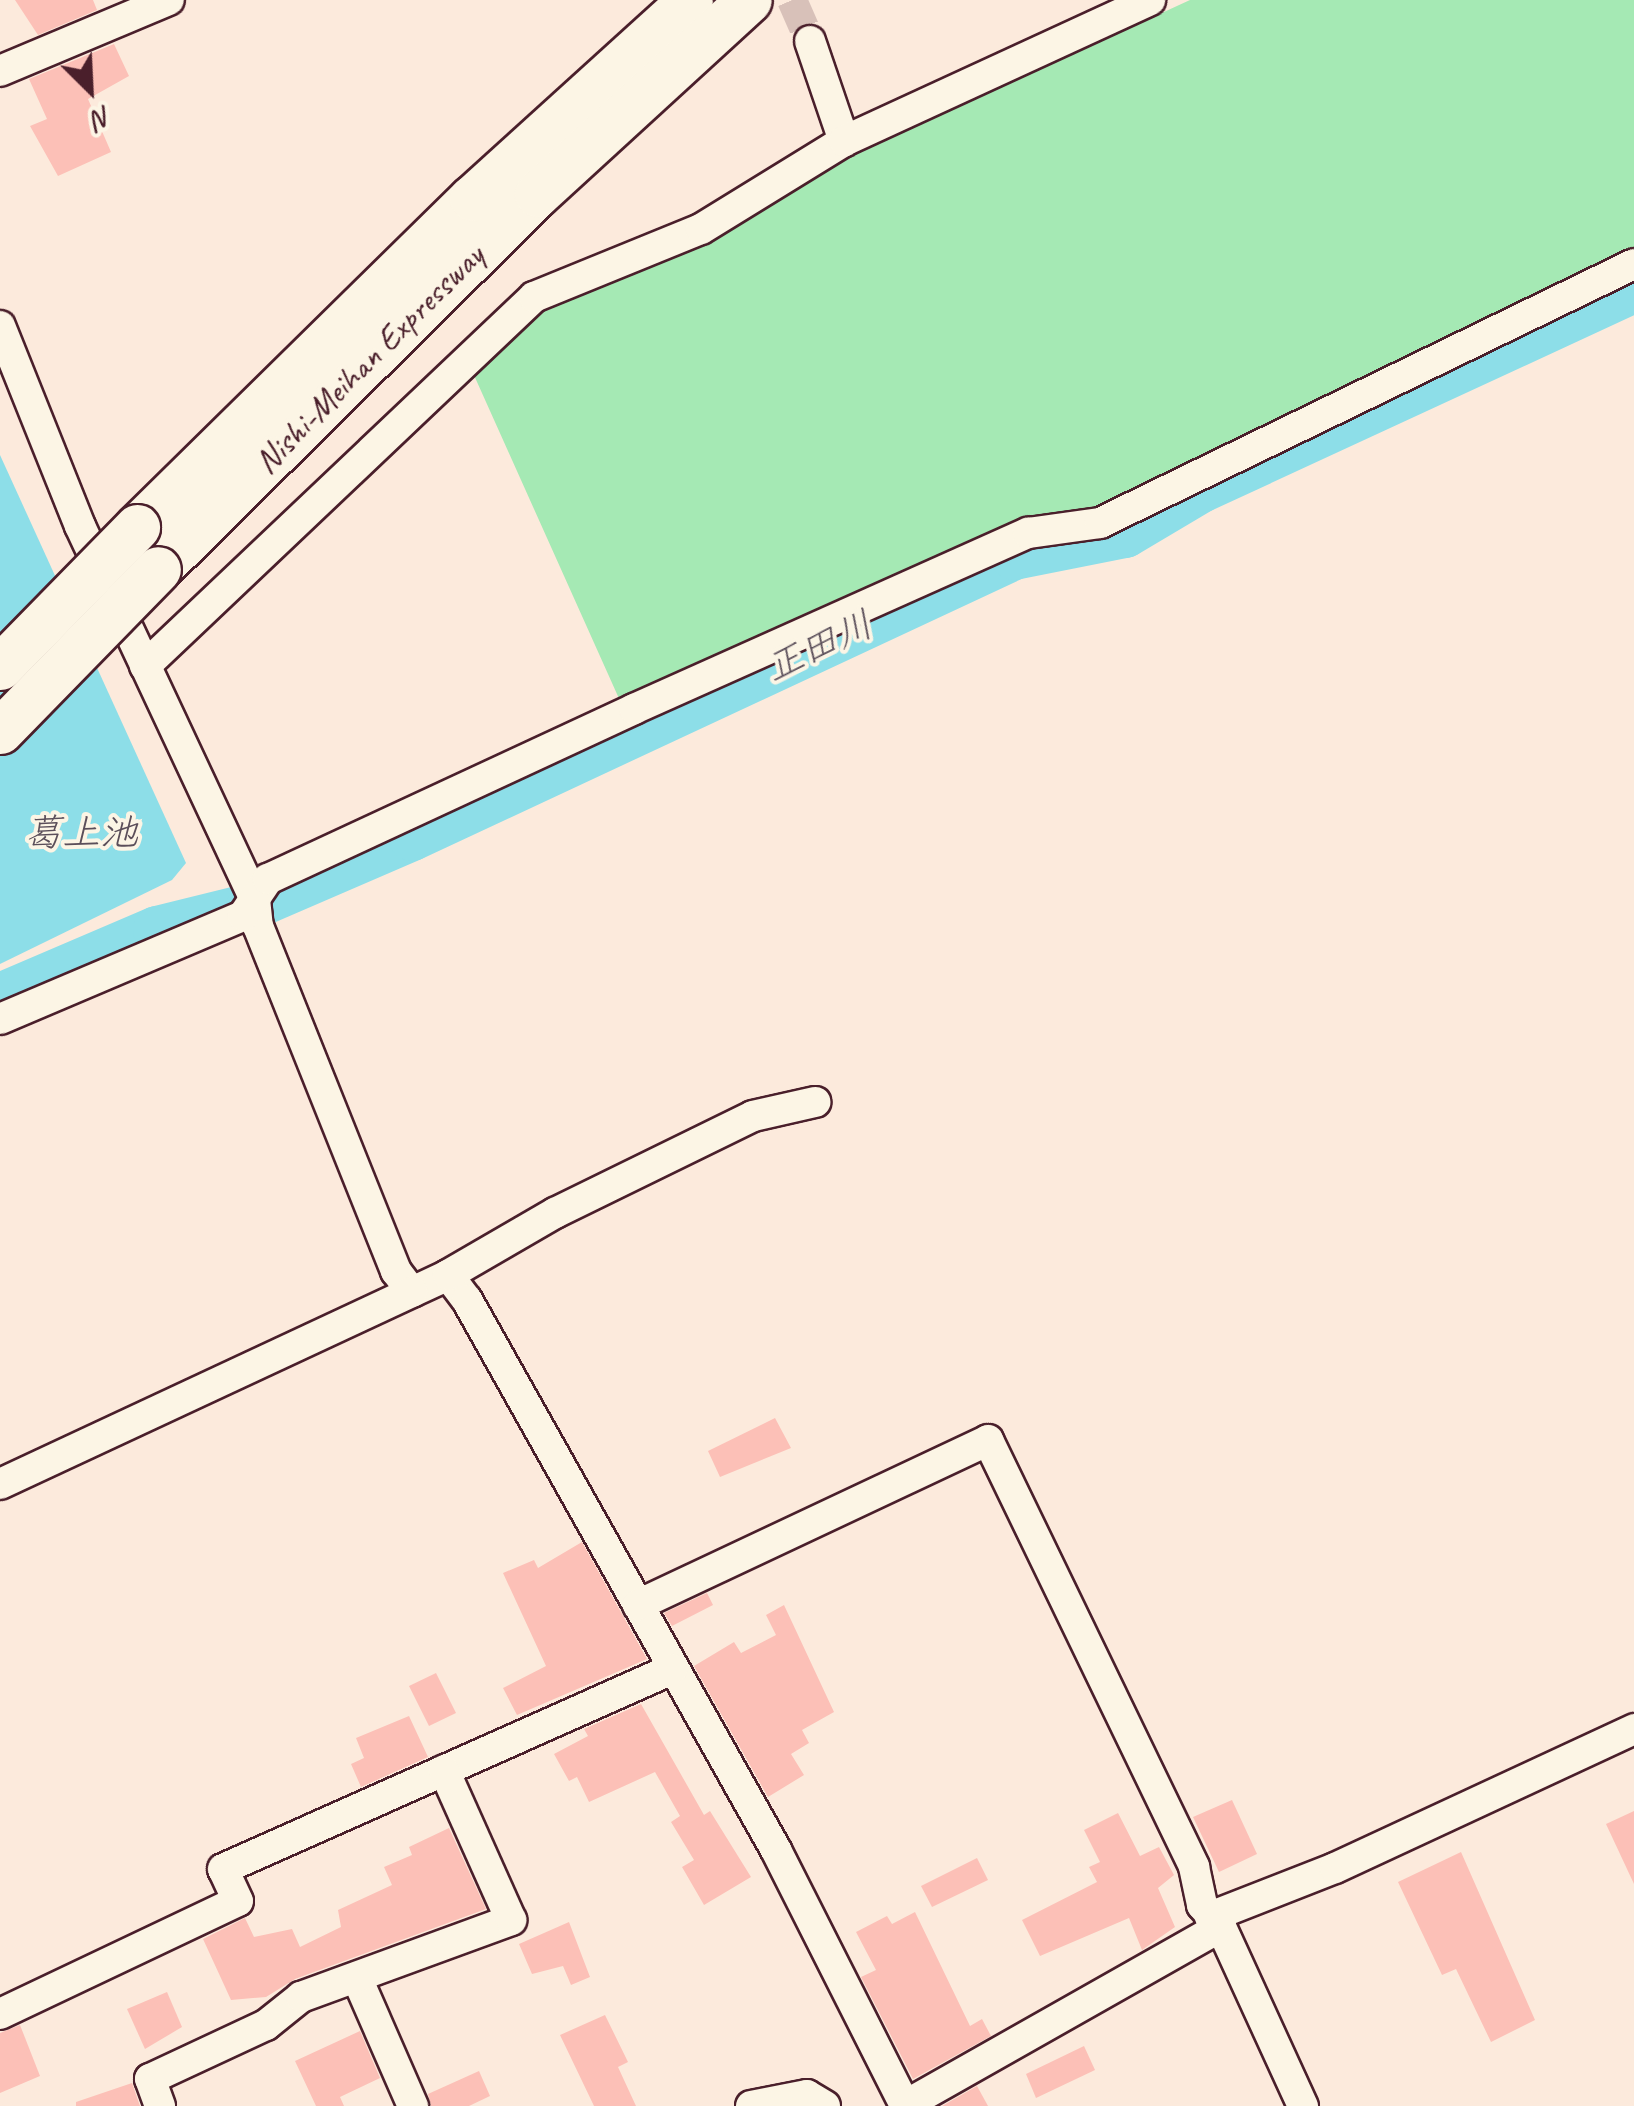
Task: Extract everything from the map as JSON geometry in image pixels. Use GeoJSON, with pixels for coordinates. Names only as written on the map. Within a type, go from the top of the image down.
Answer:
{"type":"FeatureCollection","features":[{"type":"Feature","properties":{"kind":"highway"},"geometry":{"type":"LineString","coordinates":[[472,198],[650,0]]}},
{"type":"Feature","properties":{"kind":"highway","name":"Nishi-Meihan Expressway"},"geometry":{"type":"LineString","coordinates":[[0,667],[472,198],[690,0]]}},
{"type":"Feature","properties":{"kind":"highway","name":"Nishi-Meihan Expressway"},"geometry":{"type":"LineString","coordinates":[[0,732],[158,569],[536,194],[749,0]]}},
{"type":"Feature","properties":{"kind":"highway"},"geometry":{"type":"LineString","coordinates":[[536,194],[773,0]]}},
{"type":"Feature","properties":{"kind":"street"},"geometry":{"type":"LineString","coordinates":[[0,71],[169,0]]}},
{"type":"Feature","properties":{"kind":"street"},"geometry":{"type":"LineString","coordinates":[[145,666],[534,297],[701,229],[844,140],[1150,0]]}},
{"type":"Feature","properties":{"kind":"street"},"geometry":{"type":"LineString","coordinates":[[810,41],[844,140]]}},
{"type":"Feature","properties":{"kind":"street"},"geometry":{"type":"LineString","coordinates":[[0,1019],[243,916],[268,880],[634,709],[1028,533],[1100,522],[1634,264]]}},
{"type":"Feature","properties":{"kind":"street"},"geometry":{"type":"LineString","coordinates":[[0,326],[145,666],[255,899],[258,926],[396,1271],[412,1292]]}},
{"type":"Feature","properties":{"kind":"street"},"geometry":{"type":"LineString","coordinates":[[0,1484],[448,1275],[555,1213],[752,1116],[815,1102]]}},
{"type":"Feature","properties":{"kind":"street"},"geometry":{"type":"LineString","coordinates":[[448,1275],[776,1850],[905,2106],[1216,1922],[1634,1729]]}},
{"type":"Feature","properties":{"kind":"street"},"geometry":{"type":"LineString","coordinates":[[638,1605],[988,1440],[1194,1867],[1216,1922],[1304,2106]]}},
{"type":"Feature","properties":{"kind":"street"},"geometry":{"type":"LineString","coordinates":[[0,2014],[238,1901],[223,1868],[672,1669]]}},
{"type":"Feature","properties":{"kind":"street"},"geometry":{"type":"LineString","coordinates":[[160,2106],[150,2079],[266,2024],[302,1997],[512,1920],[444,1770]]}},
{"type":"Feature","properties":{"kind":"street"},"geometry":{"type":"LineString","coordinates":[[357,1978],[413,2106]]}},
{"type":"Feature","properties":{"kind":"street"},"geometry":{"type":"LineString","coordinates":[[751,2106],[808,2095],[825,2106]]}},
{"type":"Feature","properties":{"kind":"green space"},"geometry":{"type":"Polygon","coordinates":[[[1190,0],[1634,0],[1634,262],[1141,499],[621,703],[473,373],[549,307],[681,254],[848,157],[1190,0]]]}},
{"type":"Feature","properties":{"kind":"water","name":"葛上池"},"geometry":{"type":"Polygon","coordinates":[[[0,455],[186,863],[172,880],[0,964],[0,455]]]}},
{"type":"Feature","properties":{"kind":"building"},"geometry":{"type":"Polygon","coordinates":[[[15,0],[93,0],[97,10],[38,35],[15,0]]]}},
{"type":"Feature","properties":{"kind":"building"},"geometry":{"type":"Polygon","coordinates":[[[114,44],[129,76],[88,99],[111,152],[58,176],[30,126],[47,119],[29,79],[114,44]]]}},
{"type":"Feature","properties":{"kind":"building"},"geometry":{"type":"Polygon","coordinates":[[[775,1418],[791,1448],[720,1477],[708,1451],[775,1418]]]}},
{"type":"Feature","properties":{"kind":"building"},"geometry":{"type":"Polygon","coordinates":[[[582,1542],[647,1659],[517,1715],[503,1688],[546,1666],[503,1573],[534,1560],[538,1568],[582,1542]]]}},
{"type":"Feature","properties":{"kind":"building"},"geometry":{"type":"Polygon","coordinates":[[[707,1593],[713,1605],[672,1626],[664,1613],[707,1593]]]}},
{"type":"Feature","properties":{"kind":"building"},"geometry":{"type":"Polygon","coordinates":[[[784,1605],[834,1712],[802,1730],[809,1743],[791,1754],[804,1775],[768,1797],[694,1666],[734,1642],[741,1653],[776,1635],[766,1615],[784,1605]]]}},
{"type":"Feature","properties":{"kind":"building"},"geometry":{"type":"Polygon","coordinates":[[[436,1673],[456,1713],[429,1726],[409,1686],[436,1673]]]}},
{"type":"Feature","properties":{"kind":"building"},"geometry":{"type":"Polygon","coordinates":[[[641,1704],[704,1815],[710,1811],[751,1877],[704,1905],[682,1867],[694,1860],[671,1822],[680,1816],[655,1772],[589,1802],[577,1777],[569,1781],[554,1754],[588,1736],[584,1729],[641,1704]]]}},
{"type":"Feature","properties":{"kind":"building"},"geometry":{"type":"Polygon","coordinates":[[[409,1716],[428,1757],[361,1787],[351,1764],[364,1758],[356,1738],[409,1716]]]}},
{"type":"Feature","properties":{"kind":"building"},"geometry":{"type":"Polygon","coordinates":[[[1232,1800],[1257,1854],[1219,1872],[1193,1817],[1232,1800]]]}},
{"type":"Feature","properties":{"kind":"building"},"geometry":{"type":"Polygon","coordinates":[[[1634,1811],[1634,1884],[1606,1824],[1634,1811]]]}},
{"type":"Feature","properties":{"kind":"building"},"geometry":{"type":"Polygon","coordinates":[[[1118,1813],[1140,1856],[1159,1847],[1174,1875],[1158,1888],[1175,1927],[1142,1950],[1129,1918],[1040,1956],[1022,1920],[1097,1882],[1089,1867],[1100,1862],[1084,1830],[1118,1813]]]}},
{"type":"Feature","properties":{"kind":"building"},"geometry":{"type":"Polygon","coordinates":[[[449,1828],[486,1909],[295,1979],[266,1997],[231,2000],[203,1939],[245,1918],[254,1937],[292,1929],[300,1947],[341,1927],[338,1910],[392,1885],[384,1867],[412,1855],[409,1847],[449,1828]]]}},
{"type":"Feature","properties":{"kind":"building"},"geometry":{"type":"Polygon","coordinates":[[[1461,1852],[1535,2020],[1491,2042],[1456,1969],[1442,1975],[1398,1882],[1461,1852]]]}},
{"type":"Feature","properties":{"kind":"building"},"geometry":{"type":"Polygon","coordinates":[[[977,1858],[988,1880],[932,1907],[921,1886],[977,1858]]]}},
{"type":"Feature","properties":{"kind":"building"},"geometry":{"type":"Polygon","coordinates":[[[915,1912],[970,2026],[982,2019],[991,2036],[913,2079],[861,1977],[876,1970],[856,1932],[887,1916],[892,1924],[915,1912]]]}},
{"type":"Feature","properties":{"kind":"building"},"geometry":{"type":"Polygon","coordinates":[[[569,1922],[590,1977],[571,1985],[563,1966],[532,1974],[519,1944],[569,1922]]]}},
{"type":"Feature","properties":{"kind":"building"},"geometry":{"type":"Polygon","coordinates":[[[167,1992],[182,2027],[145,2049],[127,2009],[167,1992]]]}},
{"type":"Feature","properties":{"kind":"building"},"geometry":{"type":"Polygon","coordinates":[[[605,2015],[628,2062],[618,2067],[636,2106],[594,2106],[560,2035],[605,2015]]]}},
{"type":"Feature","properties":{"kind":"building"},"geometry":{"type":"Polygon","coordinates":[[[20,2025],[40,2076],[0,2093],[0,2033],[20,2025]]]}},
{"type":"Feature","properties":{"kind":"building"},"geometry":{"type":"Polygon","coordinates":[[[360,2031],[380,2078],[340,2097],[344,2106],[316,2106],[295,2061],[360,2031]]]}},
{"type":"Feature","properties":{"kind":"building"},"geometry":{"type":"Polygon","coordinates":[[[1084,2046],[1095,2070],[1036,2098],[1026,2074],[1084,2046]]]}},
{"type":"Feature","properties":{"kind":"building"},"geometry":{"type":"Polygon","coordinates":[[[479,2071],[490,2096],[469,2106],[431,2106],[428,2094],[479,2071]]]}},
{"type":"Feature","properties":{"kind":"building"},"geometry":{"type":"Polygon","coordinates":[[[132,2083],[140,2106],[76,2106],[76,2102],[132,2083]]]}},
{"type":"Feature","properties":{"kind":"building"},"geometry":{"type":"Polygon","coordinates":[[[977,2086],[988,2106],[942,2106],[977,2086]]]}},
{"type":"Feature","properties":{"kind":"waterway","name":"正田川"},"geometry":{"type":"LineString","coordinates":[[0,997],[157,930],[250,907],[412,837],[1014,556],[1125,534],[1201,489],[1634,289]]}},
{"type":"Feature","properties":{"kind":"tunnel"},"geometry":{"type":"LineString","coordinates":[[792,0],[810,41]]}}]}
